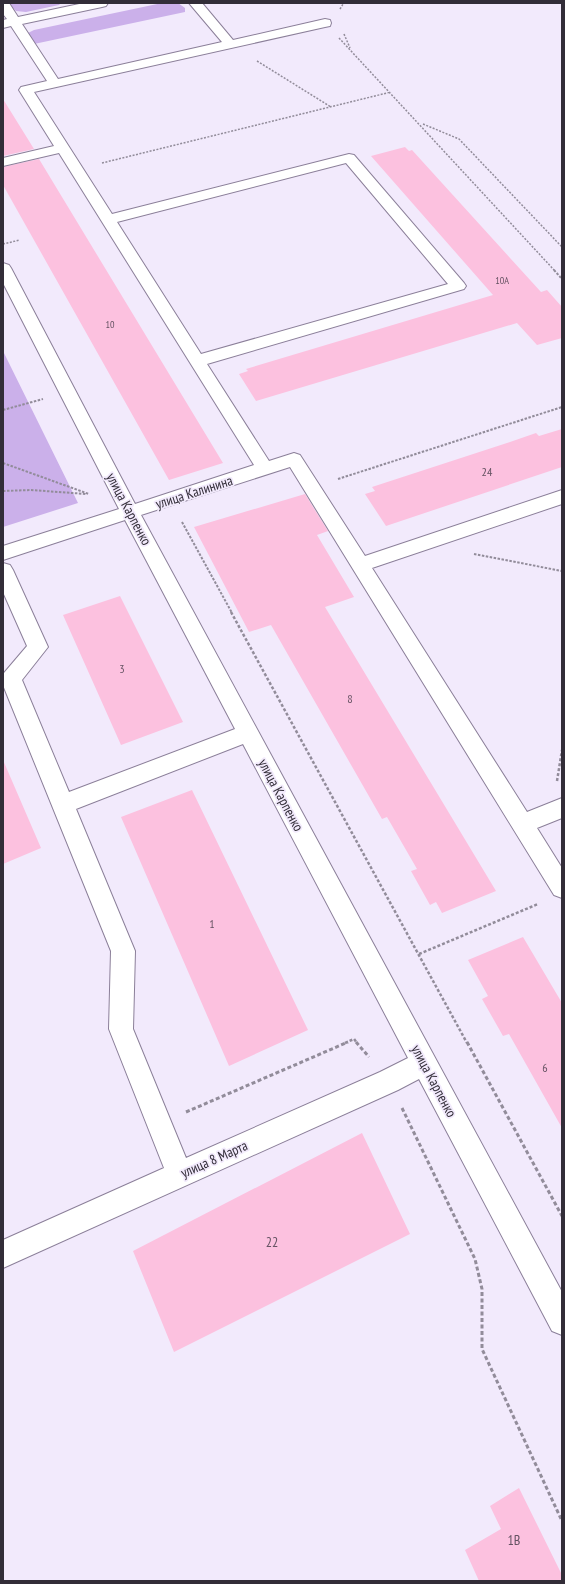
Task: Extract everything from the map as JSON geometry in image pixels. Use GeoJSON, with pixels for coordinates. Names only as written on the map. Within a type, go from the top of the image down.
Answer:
{"type":"FeatureCollection","features":[{"type":"Feature","properties":{"kind":"street"},"geometry":{"type":"LineString","coordinates":[[9,23],[102,3]]}},
{"type":"Feature","properties":{"kind":"street"},"geometry":{"type":"LineString","coordinates":[[195,3],[230,44]]}},
{"type":"Feature","properties":{"kind":"street"},"geometry":{"type":"LineString","coordinates":[[3,4],[9,23],[55,84]]}},
{"type":"Feature","properties":{"kind":"street"},"geometry":{"type":"LineString","coordinates":[[265,469],[26,90],[325,23]]}},
{"type":"Feature","properties":{"kind":"street"},"geometry":{"type":"LineString","coordinates":[[3,162],[63,148]]}},
{"type":"Feature","properties":{"kind":"street"},"geometry":{"type":"LineString","coordinates":[[108,220],[349,158],[458,286],[197,361]]}},
{"type":"Feature","properties":{"kind":"street","name":"улица Карпенко"},"geometry":{"type":"LineString","coordinates":[[3,268],[130,512],[562,1321]]}},
{"type":"Feature","properties":{"kind":"street","name":"улица Калинина"},"geometry":{"type":"LineString","coordinates":[[3,553],[294,459],[311,488]]}},
{"type":"Feature","properties":{"kind":"street"},"geometry":{"type":"LineString","coordinates":[[311,488],[562,888]]}},
{"type":"Feature","properties":{"kind":"street"},"geometry":{"type":"LineString","coordinates":[[360,565],[562,497]]}},
{"type":"Feature","properties":{"kind":"street"},"geometry":{"type":"LineString","coordinates":[[3,570],[38,647],[7,681],[62,804],[123,951],[120,1029],[179,1174]]}},
{"type":"Feature","properties":{"kind":"street"},"geometry":{"type":"LineString","coordinates":[[62,804],[249,733]]}},
{"type":"Feature","properties":{"kind":"street"},"geometry":{"type":"LineString","coordinates":[[522,824],[562,808]]}},
{"type":"Feature","properties":{"kind":"street","name":"улица 8 Марта"},"geometry":{"type":"LineString","coordinates":[[3,1254],[424,1063]]}},
{"type":"Feature","properties":{"kind":"path"},"geometry":{"type":"LineString","coordinates":[[325,23],[391,92],[562,280]]}},
{"type":"Feature","properties":{"kind":"path"},"geometry":{"type":"LineString","coordinates":[[230,44],[331,107]]}},
{"type":"Feature","properties":{"kind":"path"},"geometry":{"type":"LineString","coordinates":[[76,169],[391,92]]}},
{"type":"Feature","properties":{"kind":"path"},"geometry":{"type":"LineString","coordinates":[[420,124],[459,139],[562,247]]}},
{"type":"Feature","properties":{"kind":"path"},"geometry":{"type":"LineString","coordinates":[[3,244],[20,240]]}},
{"type":"Feature","properties":{"kind":"path"},"geometry":{"type":"LineString","coordinates":[[3,410],[43,399]]}},
{"type":"Feature","properties":{"kind":"path"},"geometry":{"type":"LineString","coordinates":[[311,488],[562,407]]}},
{"type":"Feature","properties":{"kind":"path"},"geometry":{"type":"LineString","coordinates":[[3,463],[90,494],[31,490],[3,491]]}},
{"type":"Feature","properties":{"kind":"path"},"geometry":{"type":"LineString","coordinates":[[170,499],[562,1216]]}},
{"type":"Feature","properties":{"kind":"path"},"geometry":{"type":"LineString","coordinates":[[472,554],[562,571]]}},
{"type":"Feature","properties":{"kind":"path"},"geometry":{"type":"LineString","coordinates":[[418,954],[540,903]]}},
{"type":"Feature","properties":{"kind":"path"},"geometry":{"type":"LineString","coordinates":[[178,1115],[354,1039],[388,1080],[475,1259],[482,1289],[482,1349],[562,1520]]}},
{"type":"Feature","properties":{"kind":"shaded area"},"geometry":{"type":"Polygon","coordinates":[[[8,3],[61,3],[59,5],[26,12],[16,11],[8,3]]]}},
{"type":"Feature","properties":{"kind":"shaded area"},"geometry":{"type":"Polygon","coordinates":[[[162,3],[178,3],[185,8],[185,12],[34,44],[26,34],[34,30],[162,3]]]}},
{"type":"Feature","properties":{"kind":"shaded area"},"geometry":{"type":"Polygon","coordinates":[[[3,351],[78,503],[3,527],[3,351]]]}},
{"type":"Feature","properties":{"kind":"building"},"geometry":{"type":"Polygon","coordinates":[[[3,99],[34,149],[3,156],[3,99]]]}},
{"type":"Feature","properties":{"kind":"building"},"geometry":{"type":"Polygon","coordinates":[[[405,147],[409,151],[412,150],[541,292],[547,290],[562,307],[562,338],[537,345],[517,323],[256,401],[239,374],[248,371],[246,369],[493,295],[371,156],[405,147]]]}},
{"type":"Feature","properties":{"kind":"building"},"geometry":{"type":"Polygon","coordinates":[[[39,159],[223,463],[169,480],[3,185],[3,167],[39,159]]]}},
{"type":"Feature","properties":{"kind":"building"},"geometry":{"type":"Polygon","coordinates":[[[562,429],[562,467],[386,526],[365,494],[375,491],[372,487],[536,433],[539,436],[562,429]]]}},
{"type":"Feature","properties":{"kind":"building"},"geometry":{"type":"Polygon","coordinates":[[[305,494],[328,531],[317,535],[354,597],[325,607],[496,891],[442,913],[436,902],[430,905],[411,871],[417,869],[387,817],[382,819],[271,625],[249,632],[194,527],[305,494]]]}},
{"type":"Feature","properties":{"kind":"building"},"geometry":{"type":"Polygon","coordinates":[[[120,596],[183,722],[121,745],[63,615],[120,596]]]}},
{"type":"Feature","properties":{"kind":"building"},"geometry":{"type":"Polygon","coordinates":[[[3,760],[41,848],[3,864],[3,760]]]}},
{"type":"Feature","properties":{"kind":"building"},"geometry":{"type":"Polygon","coordinates":[[[192,790],[308,1030],[229,1066],[121,817],[192,790]]]}},
{"type":"Feature","properties":{"kind":"building"},"geometry":{"type":"Polygon","coordinates":[[[523,937],[562,1003],[562,1128],[509,1034],[503,1036],[482,999],[488,996],[468,960],[523,937]]]}},
{"type":"Feature","properties":{"kind":"building"},"geometry":{"type":"Polygon","coordinates":[[[362,1133],[410,1234],[174,1352],[133,1251],[362,1133]]]}},
{"type":"Feature","properties":{"kind":"building"},"geometry":{"type":"Polygon","coordinates":[[[519,1488],[562,1575],[562,1581],[479,1581],[465,1550],[501,1529],[490,1506],[519,1488]]]}}]}
